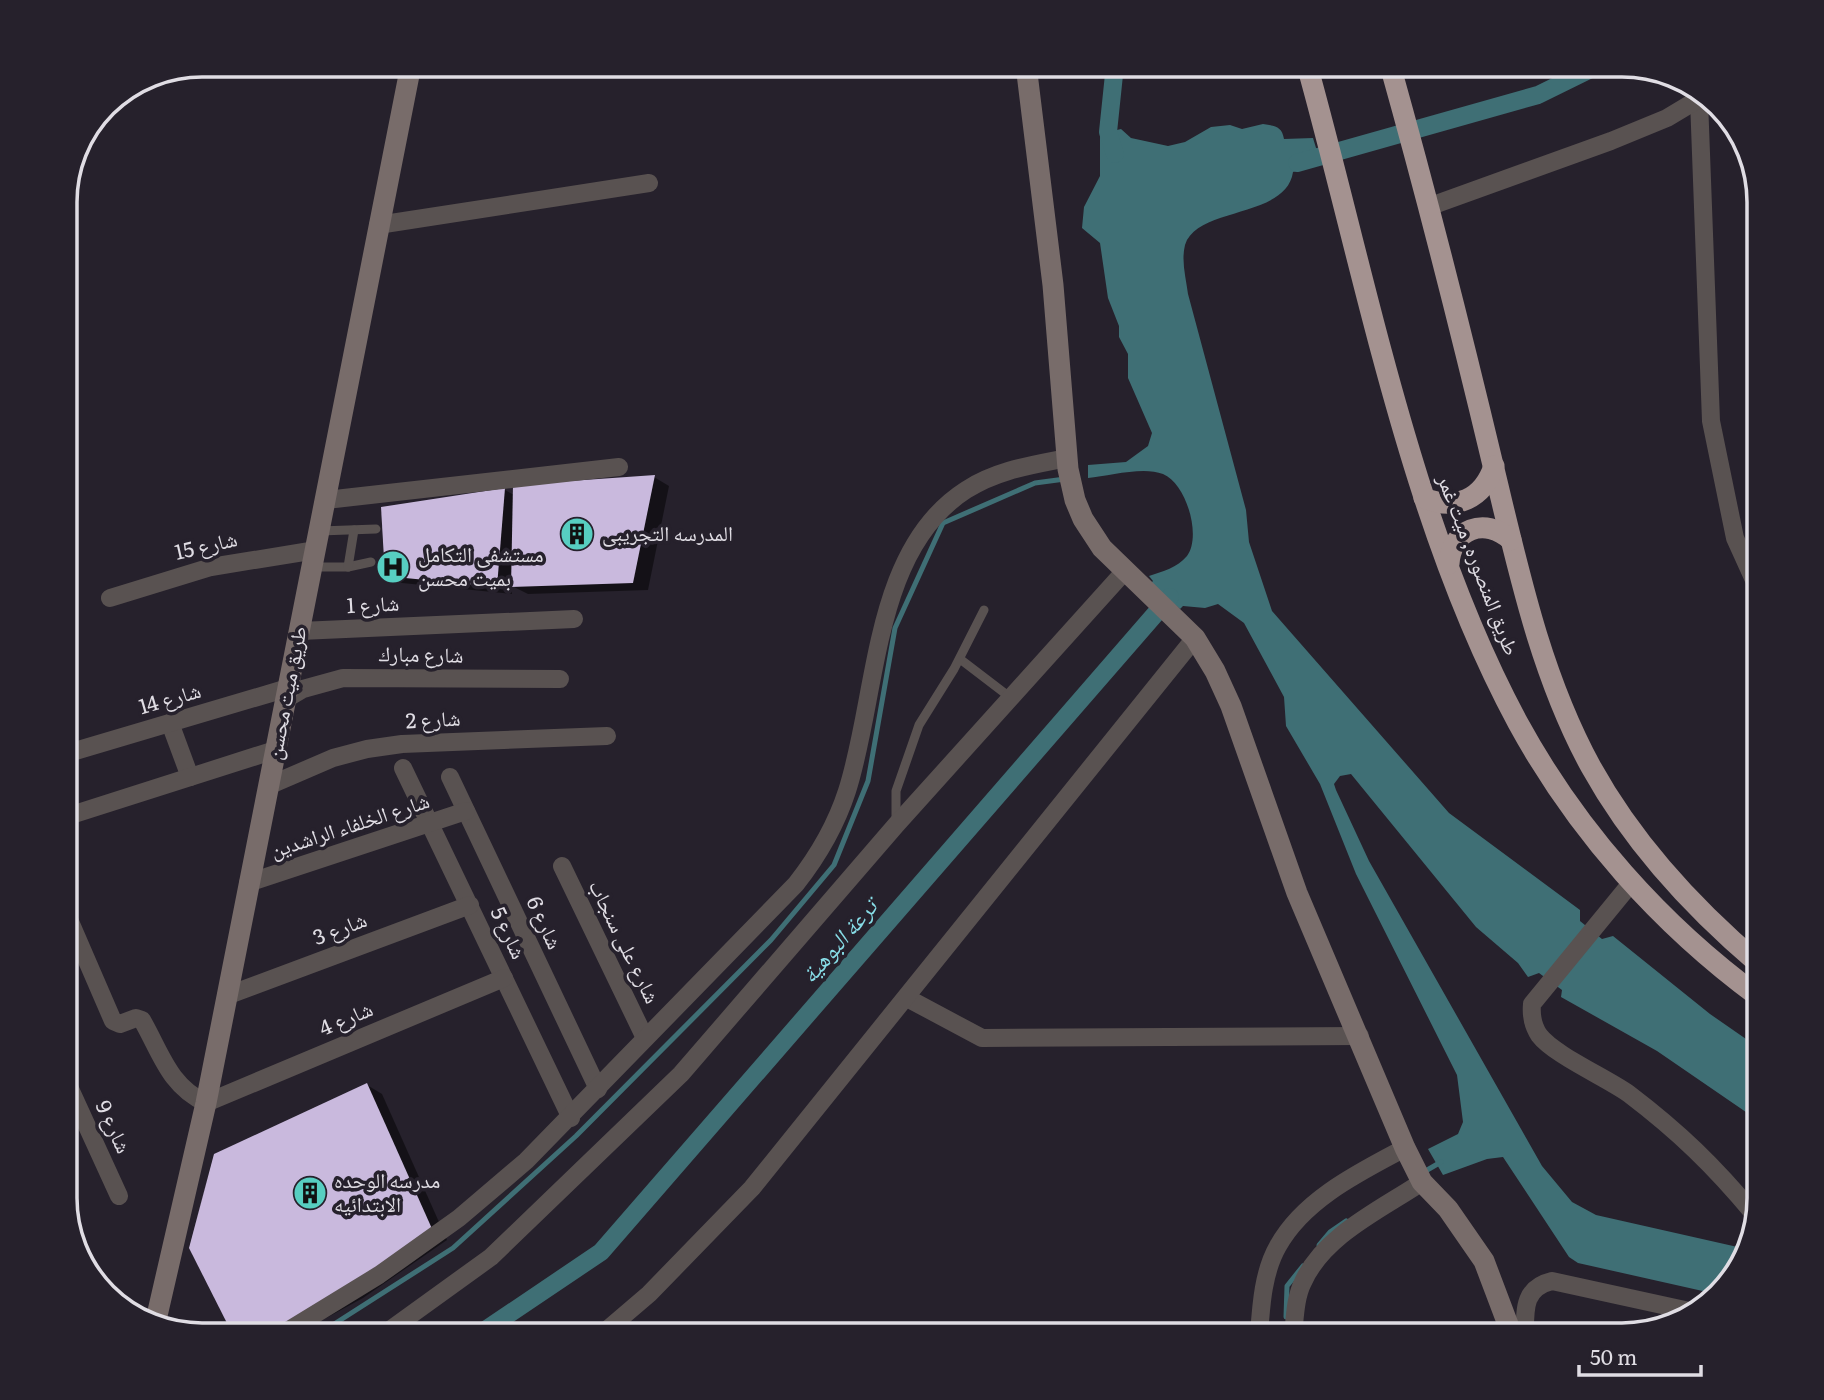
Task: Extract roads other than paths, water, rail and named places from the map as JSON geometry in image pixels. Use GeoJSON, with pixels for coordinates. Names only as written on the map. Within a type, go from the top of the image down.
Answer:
{"type":"FeatureCollection","features":[{"type":"Feature","properties":{"kind":"highway","name":"طريق المنصوره, ميت غمر"},"geometry":{"type":"LineString","coordinates":[[1310,77],[1424,498],[1497,680],[1519,724],[1571,806],[1632,882],[1682,933],[1747,987]]}},
{"type":"Feature","properties":{"kind":"highway","name":"طريق المنصوره, ميت غمر"},"geometry":{"type":"LineString","coordinates":[[1393,77],[1429,208],[1511,540],[1549,670],[1567,719],[1591,767],[1652,857],[1747,954]]}},
{"type":"Feature","properties":{"kind":"highway"},"geometry":{"type":"LineString","coordinates":[[1424,498],[1449,505],[1473,497],[1483,489],[1494,466]]}},
{"type":"Feature","properties":{"kind":"highway"},"geometry":{"type":"LineString","coordinates":[[1449,564],[1454,543],[1471,529],[1493,528],[1511,540]]}},
{"type":"Feature","properties":{"kind":"street","name":"طريق ميت محسن"},"geometry":{"type":"LineString","coordinates":[[157,1314],[206,1102],[409,77]]}},
{"type":"Feature","properties":{"kind":"street"},"geometry":{"type":"LineString","coordinates":[[1027,77],[1053,285],[1068,471],[1091,532],[1145,593],[1195,638],[1231,706],[1297,893],[1408,1152],[1421,1179],[1448,1209],[1484,1261],[1507,1323]]}},
{"type":"Feature","properties":{"kind":"street"},"geometry":{"type":"LineString","coordinates":[[1429,208],[1611,141],[1667,118],[1696,101]]}},
{"type":"Feature","properties":{"kind":"street"},"geometry":{"type":"LineString","coordinates":[[1703,107],[1711,421],[1735,538],[1747,564]]}},
{"type":"Feature","properties":{"kind":"street"},"geometry":{"type":"LineString","coordinates":[[378,225],[649,183]]}},
{"type":"Feature","properties":{"kind":"street"},"geometry":{"type":"LineString","coordinates":[[326,500],[619,467]]}},
{"type":"Feature","properties":{"kind":"street"},"geometry":{"type":"LineString","coordinates":[[301,1323],[379,1275],[459,1218],[526,1161],[571,1118],[645,1038],[796,884],[817,857],[849,784],[895,584],[924,529],[946,505],[991,476],[1068,471]]}},
{"type":"Feature","properties":{"kind":"street","name":"شارع 15"},"geometry":{"type":"LineString","coordinates":[[110,598],[211,567],[316,549]]}},
{"type":"Feature","properties":{"kind":"street"},"geometry":{"type":"LineString","coordinates":[[400,1323],[491,1257],[681,1074],[896,825],[1125,572]]}},
{"type":"Feature","properties":{"kind":"street","name":"شارع 1"},"geometry":{"type":"LineString","coordinates":[[300,631],[574,619]]}},
{"type":"Feature","properties":{"kind":"street"},"geometry":{"type":"LineString","coordinates":[[615,1323],[649,1294],[752,1188],[1195,638]]}},
{"type":"Feature","properties":{"kind":"street","name":"شارع مبارك"},"geometry":{"type":"LineString","coordinates":[[287,694],[343,678],[560,680]]}},
{"type":"Feature","properties":{"kind":"street","name":"شارع 14"},"geometry":{"type":"LineString","coordinates":[[77,750],[170,723],[287,694]]}},
{"type":"Feature","properties":{"kind":"street"},"geometry":{"type":"LineString","coordinates":[[170,723],[190,777]]}},
{"type":"Feature","properties":{"kind":"street","name":"شارع 2"},"geometry":{"type":"LineString","coordinates":[[268,786],[333,758],[402,744],[607,736]]}},
{"type":"Feature","properties":{"kind":"street"},"geometry":{"type":"LineString","coordinates":[[77,813],[275,750]]}},
{"type":"Feature","properties":{"kind":"street","name":"شارع 5"},"geometry":{"type":"LineString","coordinates":[[403,768],[571,1118]]}},
{"type":"Feature","properties":{"kind":"street","name":"شارع 6"},"geometry":{"type":"LineString","coordinates":[[450,777],[598,1089]]}},
{"type":"Feature","properties":{"kind":"street","name":"شارع الخلفاء الراشدين"},"geometry":{"type":"LineString","coordinates":[[248,883],[466,811]]}},
{"type":"Feature","properties":{"kind":"street","name":"شارع على سنجاب"},"geometry":{"type":"LineString","coordinates":[[562,866],[645,1038]]}},
{"type":"Feature","properties":{"kind":"street"},"geometry":{"type":"LineString","coordinates":[[1632,882],[1549,981],[1532,1004],[1531,1016],[1539,1035],[1627,1093],[1696,1147],[1747,1205]]}},
{"type":"Feature","properties":{"kind":"street","name":"شارع 3"},"geometry":{"type":"LineString","coordinates":[[226,996],[470,905]]}},
{"type":"Feature","properties":{"kind":"street"},"geometry":{"type":"LineString","coordinates":[[77,938],[113,1021],[120,1024],[141,1019],[177,1083],[206,1102]]}},
{"type":"Feature","properties":{"kind":"street","name":"شارع 4"},"geometry":{"type":"LineString","coordinates":[[206,1102],[504,978]]}},
{"type":"Feature","properties":{"kind":"street"},"geometry":{"type":"LineString","coordinates":[[907,998],[982,1038],[1360,1036]]}},
{"type":"Feature","properties":{"kind":"street","name":"شارع 9"},"geometry":{"type":"LineString","coordinates":[[77,1105],[119,1196]]}},
{"type":"Feature","properties":{"kind":"street"},"geometry":{"type":"LineString","coordinates":[[1261,1323],[1266,1282],[1278,1245],[1334,1188],[1408,1152]]}},
{"type":"Feature","properties":{"kind":"street"},"geometry":{"type":"LineString","coordinates":[[1295,1323],[1301,1284],[1310,1268],[1358,1223],[1421,1179]]}},
{"type":"Feature","properties":{"kind":"street"},"geometry":{"type":"LineString","coordinates":[[1526,1323],[1528,1297],[1538,1286],[1552,1281],[1680,1309]]}},
{"type":"Feature","properties":{"kind":"lane"},"geometry":{"type":"LineString","coordinates":[[316,549],[354,530],[376,529]]}},
{"type":"Feature","properties":{"kind":"lane"},"geometry":{"type":"LineString","coordinates":[[348,567],[354,530]]}},
{"type":"Feature","properties":{"kind":"lane"},"geometry":{"type":"LineString","coordinates":[[316,549],[348,567],[371,562]]}},
{"type":"Feature","properties":{"kind":"lane"},"geometry":{"type":"LineString","coordinates":[[896,825],[895,791],[923,715],[960,659],[984,610]]}},
{"type":"Feature","properties":{"kind":"lane"},"geometry":{"type":"LineString","coordinates":[[960,659],[1011,698]]}},
{"type":"Feature","properties":{"kind":"water"},"geometry":{"type":"Polygon","coordinates":[[[1263,124],[1280,129],[1284,139],[1313,138],[1320,161],[1293,172],[1287,187],[1275,198],[1206,224],[1193,233],[1185,245],[1184,270],[1188,294],[1246,510],[1249,542],[1272,611],[1449,813],[1580,910],[1580,921],[1602,939],[1613,936],[1710,1014],[1747,1040],[1747,1113],[1657,1051],[1561,997],[1562,990],[1539,973],[1528,977],[1518,963],[1476,927],[1351,774],[1340,776],[1334,784],[1336,790],[1369,861],[1542,1166],[1572,1202],[1596,1215],[1737,1247],[1726,1268],[1705,1292],[1578,1263],[1569,1257],[1503,1157],[1487,1159],[1443,1175],[1428,1149],[1458,1134],[1463,1122],[1457,1075],[1356,874],[1320,784],[1286,726],[1284,697],[1244,623],[1218,604],[1205,608],[1183,606],[1180,609],[1150,584],[1153,581],[1149,576],[1179,563],[1187,556],[1191,547],[1192,524],[1185,499],[1171,479],[1155,472],[1136,471],[1088,478],[1088,465],[1126,462],[1148,446],[1152,433],[1128,378],[1128,354],[1119,337],[1119,326],[1108,298],[1100,243],[1082,228],[1084,207],[1100,176],[1100,134],[1121,129],[1131,138],[1168,146],[1185,142],[1211,127],[1230,125],[1242,129],[1263,124]]]}},
{"type":"Feature","properties":{"kind":"waterway"},"geometry":{"type":"LineString","coordinates":[[1114,77],[1108,132],[1115,154]]}},
{"type":"Feature","properties":{"kind":"waterway"},"geometry":{"type":"LineString","coordinates":[[1297,163],[1538,95],[1575,77]]}},
{"type":"Feature","properties":{"kind":"waterway"},"geometry":{"type":"LineString","coordinates":[[336,1323],[453,1248],[576,1136],[771,940],[834,865],[868,781],[895,628],[943,523],[1035,483],[1065,479]]}},
{"type":"Feature","properties":{"kind":"waterway","name":"ترعة البوهية"},"geometry":{"type":"LineString","coordinates":[[496,1323],[601,1252],[1170,597]]}},
{"type":"Feature","properties":{"kind":"waterway"},"geometry":{"type":"LineString","coordinates":[[1422,1173],[1441,1162]]}},
{"type":"Feature","properties":{"kind":"waterway"},"geometry":{"type":"LineString","coordinates":[[1319,1245],[1330,1232],[1346,1221]]}},
{"type":"Feature","properties":{"kind":"waterway"},"geometry":{"type":"LineString","coordinates":[[1286,1317],[1287,1286],[1303,1266]]}},
{"type":"Feature","properties":{"kind":"place","name":"المدرسه التجريبى"},"geometry":{"type":"Point","coordinates":[577,534]}},
{"type":"Feature","properties":{"kind":"place","name":"مستشفى التكامل بميت محسن"},"geometry":{"type":"Point","coordinates":[393,567]}},
{"type":"Feature","properties":{"kind":"place","name":"مدرسه الوحده الابتدائيه"},"geometry":{"type":"Point","coordinates":[310,1193]}}]}
